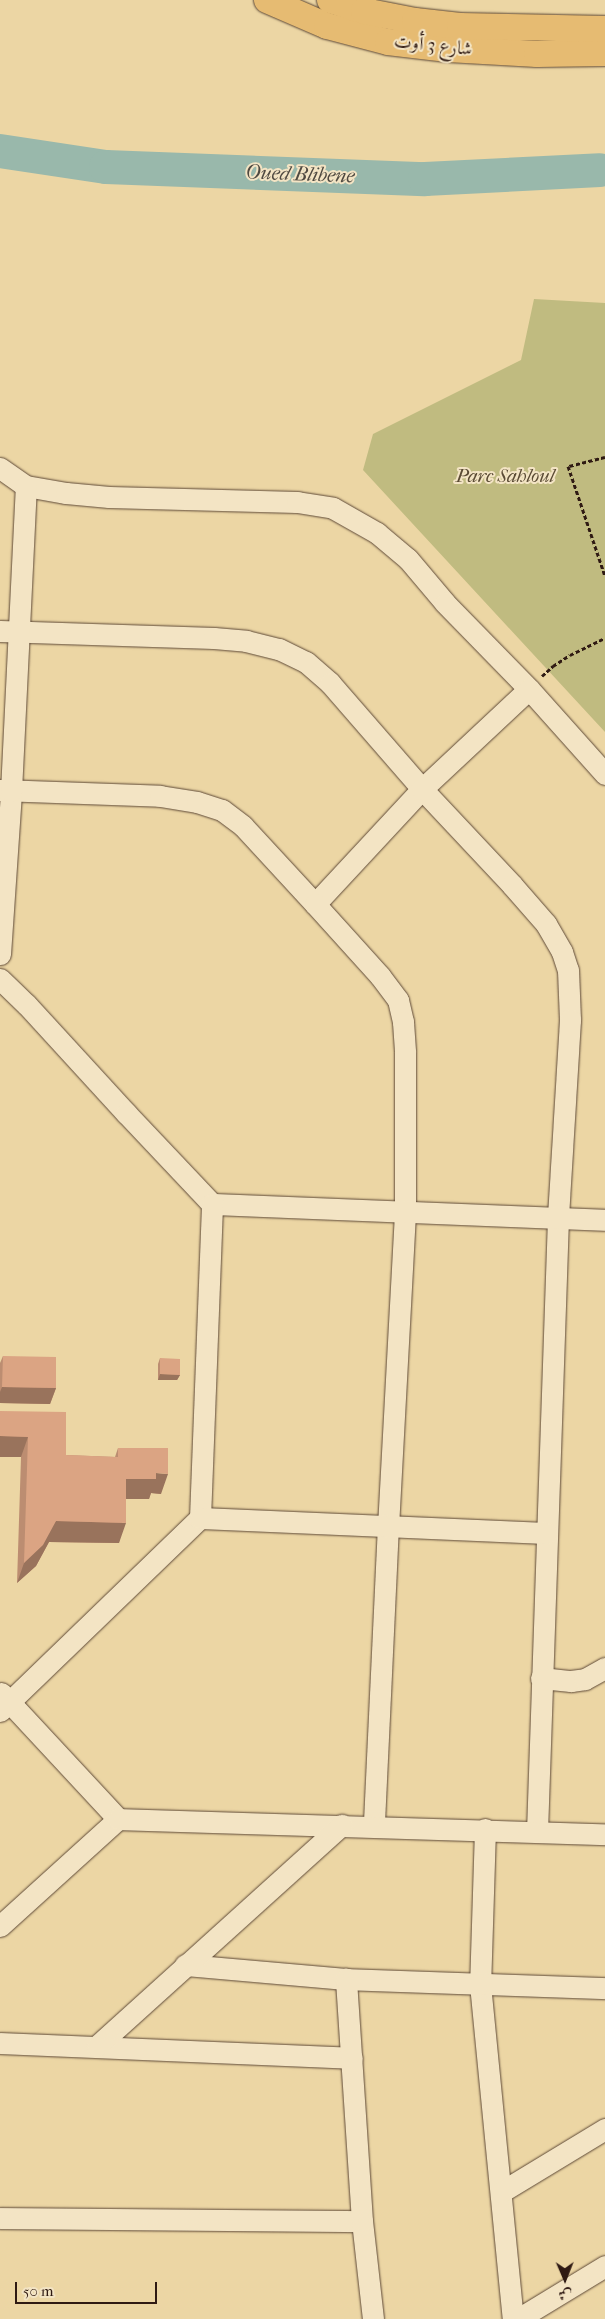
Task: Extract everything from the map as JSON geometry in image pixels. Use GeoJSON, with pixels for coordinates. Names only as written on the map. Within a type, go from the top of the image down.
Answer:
{"type":"FeatureCollection","features":[{"type":"Feature","properties":{"kind":"main road","name":"شارع 3 أوت"},"geometry":{"type":"LineString","coordinates":[[267,0],[327,26],[388,42],[448,49],[517,53],[605,54]]}},
{"type":"Feature","properties":{"kind":"main road"},"geometry":{"type":"LineString","coordinates":[[330,0],[391,18],[451,25],[605,28]]}},
{"type":"Feature","properties":{"kind":"street"},"geometry":{"type":"LineString","coordinates":[[0,468],[26,486],[47,490],[109,497],[297,502],[333,508],[377,533],[408,559],[445,603],[529,689],[605,774]]}},
{"type":"Feature","properties":{"kind":"street"},"geometry":{"type":"LineString","coordinates":[[0,954],[9,632],[26,486]]}},
{"type":"Feature","properties":{"kind":"street"},"geometry":{"type":"LineString","coordinates":[[9,632],[214,638],[246,641],[279,649],[306,662],[330,683],[422,789],[546,924],[562,952],[568,977],[570,1020],[558,1218],[537,1832]]}},
{"type":"Feature","properties":{"kind":"street"},"geometry":{"type":"LineString","coordinates":[[315,904],[422,789],[529,689]]}},
{"type":"Feature","properties":{"kind":"street"},"geometry":{"type":"LineString","coordinates":[[5,791],[160,796],[197,802],[222,810],[243,826],[380,976],[398,1000],[403,1022],[406,1052],[405,1213],[374,1826]]}},
{"type":"Feature","properties":{"kind":"street"},"geometry":{"type":"LineString","coordinates":[[0,979],[27,1005],[212,1204],[605,1220]]}},
{"type":"Feature","properties":{"kind":"street"},"geometry":{"type":"LineString","coordinates":[[118,1819],[3,1702],[200,1518],[212,1204]]}},
{"type":"Feature","properties":{"kind":"street"},"geometry":{"type":"LineString","coordinates":[[200,1518],[547,1533]]}},
{"type":"Feature","properties":{"kind":"street"},"geometry":{"type":"LineString","coordinates":[[541,1678],[571,1681],[584,1679],[605,1668]]}},
{"type":"Feature","properties":{"kind":"street"},"geometry":{"type":"LineString","coordinates":[[0,1926],[118,1819],[605,1834]]}},
{"type":"Feature","properties":{"kind":"street"},"geometry":{"type":"LineString","coordinates":[[97,2046],[342,1825]]}},
{"type":"Feature","properties":{"kind":"street"},"geometry":{"type":"LineString","coordinates":[[484,1829],[480,1984],[513,2319]]}},
{"type":"Feature","properties":{"kind":"street"},"geometry":{"type":"LineString","coordinates":[[185,1965],[346,1979],[605,1988]]}},
{"type":"Feature","properties":{"kind":"street"},"geometry":{"type":"LineString","coordinates":[[346,1979],[362,2221],[373,2319]]}},
{"type":"Feature","properties":{"kind":"street"},"geometry":{"type":"LineString","coordinates":[[0,2043],[352,2058]]}},
{"type":"Feature","properties":{"kind":"street"},"geometry":{"type":"LineString","coordinates":[[501,2192],[605,2129]]}},
{"type":"Feature","properties":{"kind":"street"},"geometry":{"type":"LineString","coordinates":[[0,2218],[362,2221]]}},
{"type":"Feature","properties":{"kind":"street"},"geometry":{"type":"LineString","coordinates":[[518,2319],[605,2266]]}},
{"type":"Feature","properties":{"kind":"path"},"geometry":{"type":"LineString","coordinates":[[605,457],[568,466],[605,576]]}},
{"type":"Feature","properties":{"kind":"path"},"geometry":{"type":"LineString","coordinates":[[529,689],[553,666],[605,638]]}},
{"type":"Feature","properties":{"kind":"green space","name":"Parc Sahloul"},"geometry":{"type":"Polygon","coordinates":[[[534,299],[605,303],[605,732],[363,470],[373,434],[521,360],[534,299]]]}},
{"type":"Feature","properties":{"kind":"building"},"geometry":{"type":"Polygon","coordinates":[[[3,1356],[56,1357],[56,1388],[2,1387],[3,1356]]]}},
{"type":"Feature","properties":{"kind":"building"},"geometry":{"type":"Polygon","coordinates":[[[160,1358],[180,1359],[180,1375],[160,1374],[160,1358]]]}},
{"type":"Feature","properties":{"kind":"building"},"geometry":{"type":"Polygon","coordinates":[[[0,1411],[66,1412],[66,1455],[118,1457],[118,1448],[168,1448],[168,1474],[156,1473],[156,1479],[126,1479],[126,1523],[56,1521],[43,1545],[24,1563],[28,1437],[0,1436],[0,1411]]]}},
{"type":"Feature","properties":{"kind":"waterway","name":"Oued Blibene"},"geometry":{"type":"LineString","coordinates":[[0,151],[106,167],[425,179],[600,170]]}}]}
